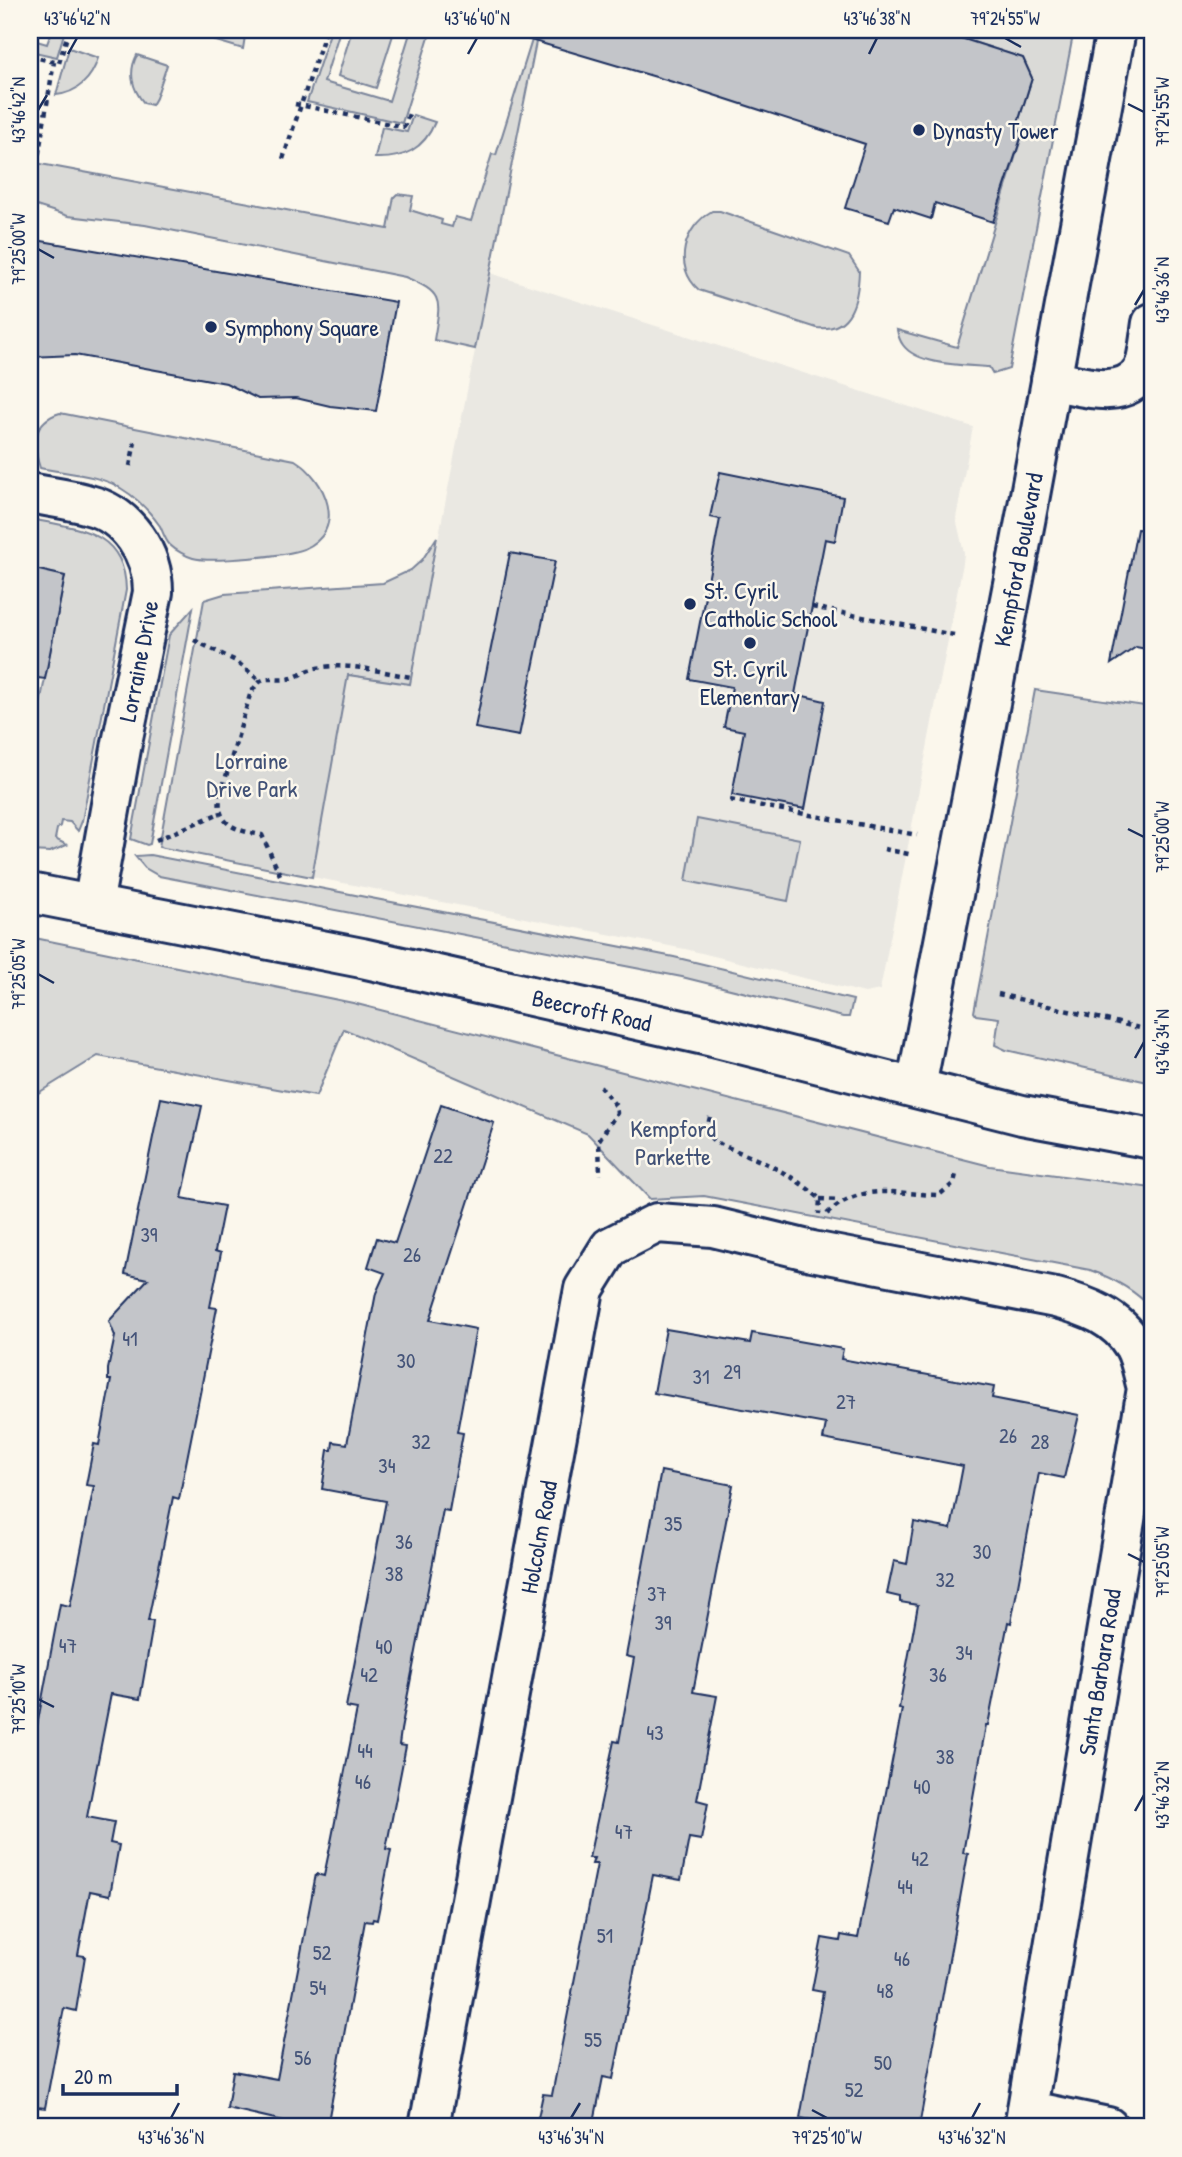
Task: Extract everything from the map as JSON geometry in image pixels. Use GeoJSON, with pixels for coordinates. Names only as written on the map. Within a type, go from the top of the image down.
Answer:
{"type":"FeatureCollection","features":[{"type":"Feature","properties":{"kind":"street","name":"Kempford Boulevard"},"geometry":{"type":"LineString","coordinates":[[916,1087],[1116,30]]}},
{"type":"Feature","properties":{"kind":"street"},"geometry":{"type":"LineString","coordinates":[[1051,380],[1114,390],[1128,386],[1143,370],[1152,323]]}},
{"type":"Feature","properties":{"kind":"street","name":"Lorraine Drive"},"geometry":{"type":"LineString","coordinates":[[30,493],[90,505],[116,518],[136,537],[153,577],[153,592],[93,905]]}},
{"type":"Feature","properties":{"kind":"street","name":"Beecroft Road"},"geometry":{"type":"LineString","coordinates":[[30,893],[362,958],[713,1037],[1022,1115],[1152,1139]]}},
{"type":"Feature","properties":{"kind":"street","name":"Holcolm Road"},"geometry":{"type":"LineString","coordinates":[[429,2127],[584,1289],[610,1247],[657,1223],[713,1227],[898,1268]]}},
{"type":"Feature","properties":{"kind":"street","name":"Santa Barbara Road"},"geometry":{"type":"LineString","coordinates":[[898,1268],[1087,1306],[1114,1322],[1134,1347],[1147,1388],[1026,2119]]}},
{"type":"Feature","properties":{"kind":"street"},"geometry":{"type":"LineString","coordinates":[[1026,2119],[1108,2127]]}},
{"type":"Feature","properties":{"kind":"path"},"geometry":{"type":"LineString","coordinates":[[30,58],[59,63],[69,30]]}},
{"type":"Feature","properties":{"kind":"path"},"geometry":{"type":"LineString","coordinates":[[283,159],[298,104],[326,30]]}},
{"type":"Feature","properties":{"kind":"path"},"geometry":{"type":"LineString","coordinates":[[37,164],[54,62]]}},
{"type":"Feature","properties":{"kind":"path"},"geometry":{"type":"LineString","coordinates":[[298,104],[404,127],[409,114]]}},
{"type":"Feature","properties":{"kind":"path"},"geometry":{"type":"LineString","coordinates":[[130,466],[135,442]]}},
{"type":"Feature","properties":{"kind":"path"},"geometry":{"type":"LineString","coordinates":[[812,607],[954,635]]}},
{"type":"Feature","properties":{"kind":"path"},"geometry":{"type":"LineString","coordinates":[[194,640],[236,661],[260,681]]}},
{"type":"Feature","properties":{"kind":"path"},"geometry":{"type":"LineString","coordinates":[[280,875],[262,835],[230,827],[220,813],[220,797],[250,695],[265,678],[290,678],[310,669],[336,665],[411,677]]}},
{"type":"Feature","properties":{"kind":"path"},"geometry":{"type":"LineString","coordinates":[[730,800],[916,835]]}},
{"type":"Feature","properties":{"kind":"path"},"geometry":{"type":"LineString","coordinates":[[156,840],[220,813]]}},
{"type":"Feature","properties":{"kind":"path"},"geometry":{"type":"LineString","coordinates":[[884,849],[912,855]]}},
{"type":"Feature","properties":{"kind":"path"},"geometry":{"type":"LineString","coordinates":[[998,994],[1152,1031]]}},
{"type":"Feature","properties":{"kind":"path"},"geometry":{"type":"LineString","coordinates":[[600,1086],[616,1106],[617,1113],[599,1140],[600,1175]]}},
{"type":"Feature","properties":{"kind":"path"},"geometry":{"type":"LineString","coordinates":[[710,1117],[708,1135],[715,1142],[785,1171],[820,1199],[841,1200],[870,1192],[939,1195],[954,1183],[956,1174]]}},
{"type":"Feature","properties":{"kind":"path"},"geometry":{"type":"LineString","coordinates":[[820,1199],[818,1222],[841,1200]]}},
{"type":"Feature","properties":{"kind":"shaded area","name":"St. Cyril Catholic School"},"geometry":{"type":"Polygon","coordinates":[[[490,273],[973,427],[956,518],[964,553],[963,563],[880,990],[865,993],[685,949],[312,877],[348,675],[410,684],[490,273]]]}},
{"type":"Feature","properties":{"kind":"green space"},"geometry":{"type":"Polygon","coordinates":[[[52,30],[65,30],[57,57],[30,51],[30,39],[47,44],[52,30]]]}},
{"type":"Feature","properties":{"kind":"green space"},"geometry":{"type":"Polygon","coordinates":[[[216,30],[246,30],[243,49],[213,40],[216,30]]]}},
{"type":"Feature","properties":{"kind":"green space"},"geometry":{"type":"Polygon","coordinates":[[[331,30],[340,30],[324,82],[389,101],[411,30],[431,30],[402,123],[307,102],[331,30]]]}},
{"type":"Feature","properties":{"kind":"green space"},"geometry":{"type":"Polygon","coordinates":[[[352,30],[378,30],[393,35],[376,88],[338,76],[352,30]]]}},
{"type":"Feature","properties":{"kind":"green space"},"geometry":{"type":"Polygon","coordinates":[[[967,30],[1074,30],[1009,369],[993,374],[989,367],[943,363],[920,357],[903,345],[897,330],[957,347],[1022,135],[1017,126],[1032,78],[1023,58],[964,39],[967,30]]]}},
{"type":"Feature","properties":{"kind":"green space"},"geometry":{"type":"Polygon","coordinates":[[[532,40],[536,42],[475,349],[434,340],[438,316],[437,300],[428,289],[405,277],[145,225],[68,216],[30,204],[30,162],[388,229],[394,197],[397,194],[413,196],[410,210],[442,220],[441,224],[452,227],[455,217],[471,221],[492,154],[496,155],[532,40]]]}},
{"type":"Feature","properties":{"kind":"green space"},"geometry":{"type":"Polygon","coordinates":[[[69,48],[98,58],[83,84],[56,95],[69,48]]]}},
{"type":"Feature","properties":{"kind":"green space"},"geometry":{"type":"Polygon","coordinates":[[[137,55],[167,65],[152,105],[144,103],[134,86],[132,74],[137,55]]]}},
{"type":"Feature","properties":{"kind":"green space"},"geometry":{"type":"Polygon","coordinates":[[[413,115],[435,122],[419,146],[395,157],[375,158],[382,127],[407,132],[413,115]]]}},
{"type":"Feature","properties":{"kind":"green space"},"geometry":{"type":"Polygon","coordinates":[[[712,211],[720,211],[849,256],[859,271],[857,292],[851,311],[845,319],[829,328],[817,328],[699,290],[686,270],[685,248],[694,227],[712,211]]]}},
{"type":"Feature","properties":{"kind":"green space"},"geometry":{"type":"Polygon","coordinates":[[[60,413],[295,460],[316,479],[323,492],[328,505],[326,530],[318,541],[295,552],[215,560],[187,556],[170,545],[160,526],[138,501],[114,484],[40,468],[36,450],[37,434],[44,422],[60,413]]]}},
{"type":"Feature","properties":{"kind":"green space"},"geometry":{"type":"Polygon","coordinates":[[[30,519],[81,530],[108,544],[124,570],[126,590],[82,821],[78,831],[70,822],[61,821],[55,839],[67,845],[50,852],[30,851],[30,755],[65,576],[30,568],[30,519]]]}},
{"type":"Feature","properties":{"kind":"green space","name":"Lorraine Drive Park"},"geometry":{"type":"Polygon","coordinates":[[[437,537],[410,684],[348,675],[312,877],[159,847],[204,600],[224,594],[383,583],[411,570],[422,560],[437,537]]]}},
{"type":"Feature","properties":{"kind":"green space"},"geometry":{"type":"Polygon","coordinates":[[[193,608],[150,844],[147,845],[131,839],[169,635],[193,608]]]}},
{"type":"Feature","properties":{"kind":"green space"},"geometry":{"type":"Polygon","coordinates":[[[1035,690],[1152,707],[1152,1083],[1006,1050],[995,1045],[999,1018],[976,1015],[974,1012],[1035,690]]]}},
{"type":"Feature","properties":{"kind":"green space"},"geometry":{"type":"Polygon","coordinates":[[[697,819],[800,839],[788,901],[686,881],[697,819]]]}},
{"type":"Feature","properties":{"kind":"green space"},"geometry":{"type":"Polygon","coordinates":[[[150,855],[674,957],[853,1000],[849,1017],[843,1017],[682,977],[159,876],[145,868],[135,856],[150,855]]]}},
{"type":"Feature","properties":{"kind":"green space","name":"Kempford Parkette"},"geometry":{"type":"Polygon","coordinates":[[[30,937],[353,1003],[990,1166],[1152,1188],[1152,1309],[1124,1286],[1090,1270],[704,1196],[650,1199],[588,1134],[344,1029],[316,1096],[98,1056],[30,1098],[30,937]]]}},
{"type":"Feature","properties":{"kind":"building","name":"Dynasty Tower"},"geometry":{"type":"Polygon","coordinates":[[[525,30],[936,30],[1023,58],[1032,78],[1017,126],[1022,135],[993,222],[935,203],[931,219],[894,207],[889,221],[845,208],[865,144],[683,85],[524,38],[525,30]]]}},
{"type":"Feature","properties":{"kind":"building","name":"Symphony Square"},"geometry":{"type":"Polygon","coordinates":[[[30,239],[396,302],[376,411],[330,406],[296,398],[258,399],[226,383],[75,355],[30,357],[30,239]]]}},
{"type":"Feature","properties":{"kind":"building","name":"St. Cyril Elementary"},"geometry":{"type":"Polygon","coordinates":[[[720,472],[843,497],[835,541],[825,539],[795,694],[825,701],[805,809],[732,795],[744,731],[724,727],[732,687],[689,679],[720,519],[710,517],[720,472]]]}},
{"type":"Feature","properties":{"kind":"building"},"geometry":{"type":"Polygon","coordinates":[[[1137,529],[1152,530],[1152,650],[1136,647],[1111,664],[1137,529]]]}},
{"type":"Feature","properties":{"kind":"building"},"geometry":{"type":"Polygon","coordinates":[[[510,553],[555,561],[519,736],[475,728],[510,553]]]}},
{"type":"Feature","properties":{"kind":"building"},"geometry":{"type":"Polygon","coordinates":[[[30,568],[65,576],[45,679],[30,677],[30,568]]]}},
{"type":"Feature","properties":{"kind":"building"},"geometry":{"type":"Polygon","coordinates":[[[161,1098],[202,1106],[182,1198],[224,1206],[215,1251],[221,1253],[210,1307],[217,1308],[179,1499],[173,1497],[148,1621],[153,1621],[140,1699],[111,1694],[87,1817],[114,1822],[110,1843],[119,1845],[110,1895],[90,1891],[78,1955],[85,1956],[76,2011],[64,2008],[45,2108],[30,2106],[30,1815],[37,1772],[30,1770],[30,1763],[60,1604],[70,1606],[94,1486],[86,1485],[94,1444],[99,1445],[111,1380],[108,1380],[108,1369],[115,1336],[109,1321],[148,1279],[125,1274],[161,1098]]]}},
{"type":"Feature","properties":{"kind":"building"},"geometry":{"type":"Polygon","coordinates":[[[441,1105],[494,1123],[430,1320],[476,1329],[457,1432],[463,1433],[449,1511],[443,1510],[401,1730],[399,1745],[406,1746],[386,1849],[391,1850],[377,1920],[365,1921],[327,2127],[310,2127],[227,2108],[233,2071],[277,2079],[316,1874],[324,1876],[357,1709],[346,1707],[386,1501],[322,1489],[328,1450],[332,1450],[333,1442],[347,1444],[376,1293],[385,1273],[368,1267],[377,1238],[395,1243],[441,1105]]]}},
{"type":"Feature","properties":{"kind":"building"},"geometry":{"type":"Polygon","coordinates":[[[666,1329],[750,1343],[752,1333],[843,1349],[841,1359],[994,1387],[992,1398],[1079,1415],[1064,1478],[1039,1473],[1011,1623],[1008,1622],[986,1725],[963,1853],[968,1854],[919,2127],[853,2127],[800,2118],[823,1992],[812,1990],[822,1938],[840,1941],[841,1935],[858,1938],[902,1709],[899,1708],[918,1605],[900,1602],[900,1597],[887,1594],[894,1561],[907,1564],[914,1522],[951,1529],[963,1466],[823,1439],[826,1424],[654,1393],[666,1329]]]}},
{"type":"Feature","properties":{"kind":"building"},"geometry":{"type":"Polygon","coordinates":[[[661,1471],[733,1485],[693,1692],[717,1696],[697,1800],[708,1803],[701,1840],[689,1838],[681,1880],[653,1875],[613,2079],[603,2077],[593,2127],[536,2127],[543,2094],[552,2095],[597,1864],[592,1864],[594,1858],[589,1858],[614,1741],[619,1742],[634,1658],[626,1656],[661,1471]]]}},
{"type":"Feature","properties":{"kind":"place","name":"Dynasty Tower"},"geometry":{"type":"Point","coordinates":[919,130]}},
{"type":"Feature","properties":{"kind":"place","name":"Symphony Square"},"geometry":{"type":"Point","coordinates":[211,327]}},
{"type":"Feature","properties":{"kind":"place","name":"St. Cyril Catholic School"},"geometry":{"type":"Point","coordinates":[690,604]}},
{"type":"Feature","properties":{"kind":"place","name":"St. Cyril Elementary"},"geometry":{"type":"Point","coordinates":[750,643]}}]}
